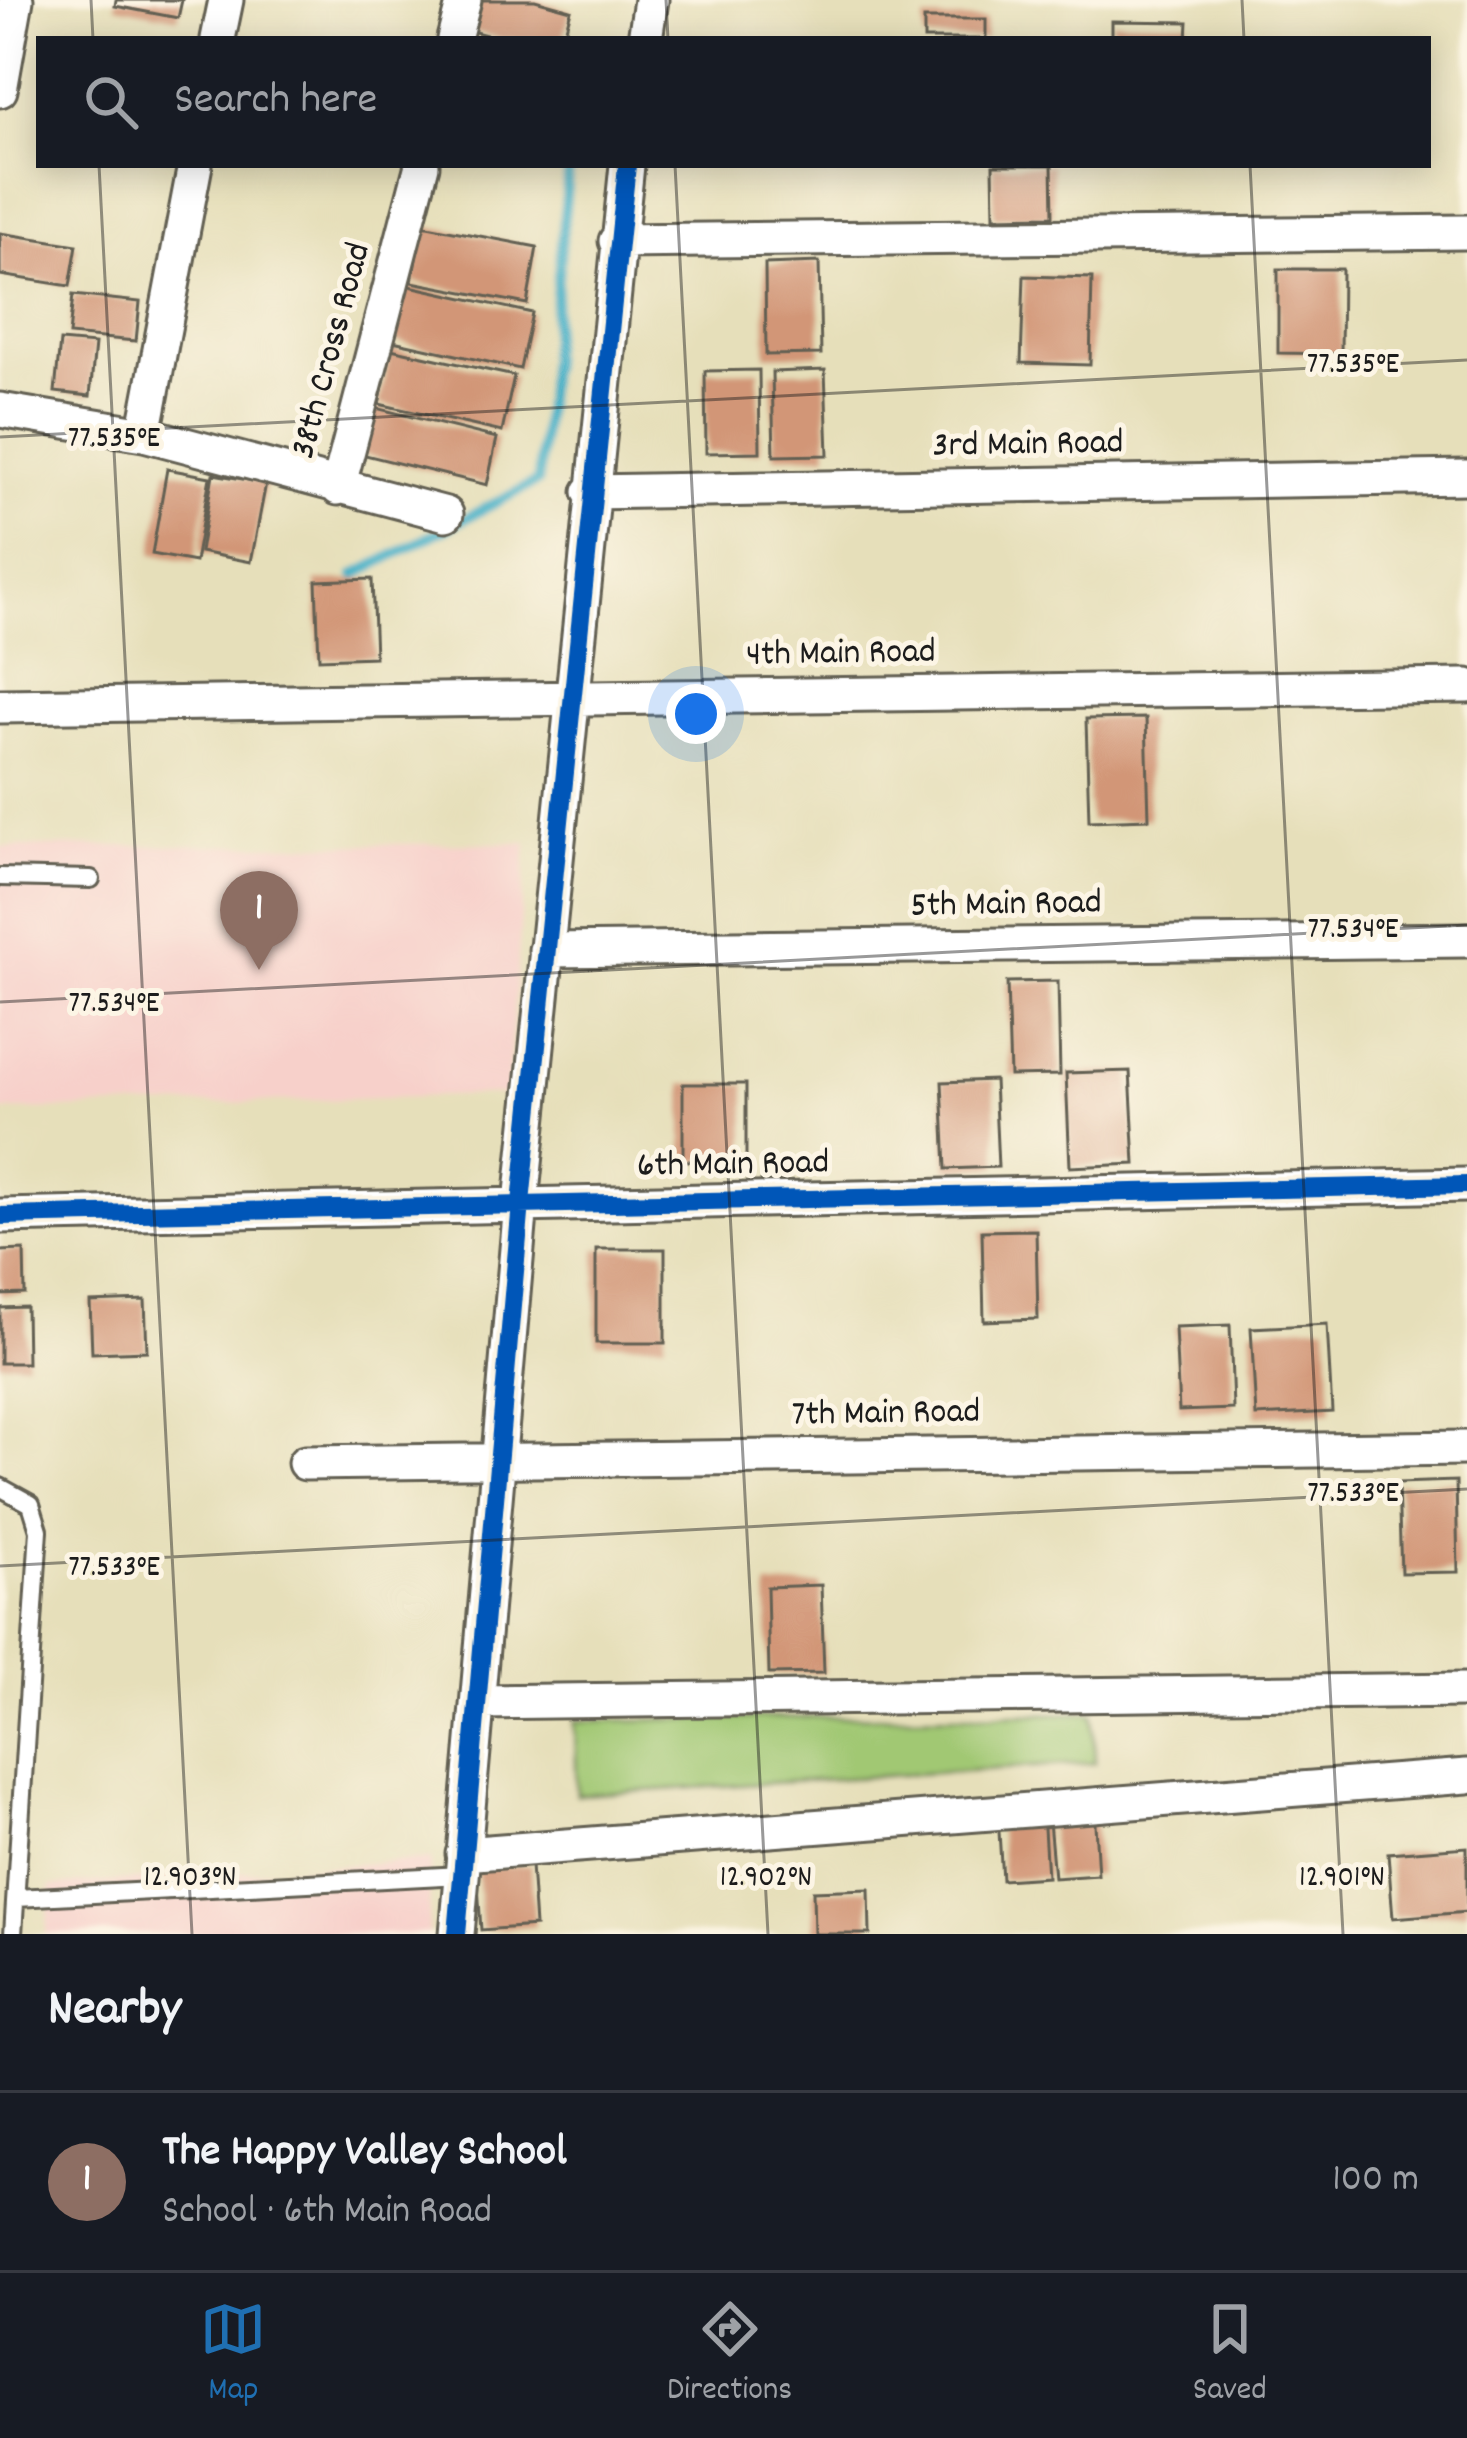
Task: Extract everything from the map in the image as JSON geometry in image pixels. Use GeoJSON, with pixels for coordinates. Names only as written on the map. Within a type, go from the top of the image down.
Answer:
{"type":"FeatureCollection","features":[{"type":"Feature","properties":{"kind":"street"},"geometry":{"type":"LineString","coordinates":[[0,90],[16,0]]}},
{"type":"Feature","properties":{"kind":"street"},"geometry":{"type":"LineString","coordinates":[[219,36],[226,0]]}},
{"type":"Feature","properties":{"kind":"street"},"geometry":{"type":"LineString","coordinates":[[455,36],[464,0]]}},
{"type":"Feature","properties":{"kind":"street"},"geometry":{"type":"LineString","coordinates":[[645,36],[651,0]]}},
{"type":"Feature","properties":{"kind":"street"},"geometry":{"type":"LineString","coordinates":[[144,434],[194,168]]}},
{"type":"Feature","properties":{"kind":"street","name":"38th Cross Road"},"geometry":{"type":"LineString","coordinates":[[338,488],[421,168]]}},
{"type":"Feature","properties":{"kind":"street"},"geometry":{"type":"LineString","coordinates":[[457,1934],[521,1203],[627,168]]}},
{"type":"Feature","properties":{"kind":"street"},"geometry":{"type":"LineString","coordinates":[[616,241],[1467,232]]}},
{"type":"Feature","properties":{"kind":"street"},"geometry":{"type":"LineString","coordinates":[[0,410],[144,434],[446,514]]}},
{"type":"Feature","properties":{"kind":"street","name":"3rd Main Road"},"geometry":{"type":"LineString","coordinates":[[590,492],[1467,477]]}},
{"type":"Feature","properties":{"kind":"street","name":"4th Main Road"},"geometry":{"type":"LineString","coordinates":[[0,706],[1467,686]]}},
{"type":"Feature","properties":{"kind":"street","name":"5th Main Road"},"geometry":{"type":"LineString","coordinates":[[546,950],[1467,940]]}},
{"type":"Feature","properties":{"kind":"street","name":"6th Main Road"},"geometry":{"type":"LineString","coordinates":[[0,1216],[1467,1185]]}},
{"type":"Feature","properties":{"kind":"street","name":"7th Main Road"},"geometry":{"type":"LineString","coordinates":[[305,1463],[1467,1448]]}},
{"type":"Feature","properties":{"kind":"street"},"geometry":{"type":"LineString","coordinates":[[478,1702],[1467,1690]]}},
{"type":"Feature","properties":{"kind":"street"},"geometry":{"type":"LineString","coordinates":[[463,1864],[1467,1776]]}},
{"type":"Feature","properties":{"kind":"lane"},"geometry":{"type":"LineString","coordinates":[[0,877],[91,879]]}},
{"type":"Feature","properties":{"kind":"lane"},"geometry":{"type":"LineString","coordinates":[[0,1486],[31,1504],[39,1530],[13,1934]]}},
{"type":"Feature","properties":{"kind":"lane"},"geometry":{"type":"LineString","coordinates":[[16,1898],[463,1864]]}},
{"type":"Feature","properties":{"kind":"shaded area"},"geometry":{"type":"Polygon","coordinates":[[[527,843],[507,1094],[0,1111],[0,847],[527,843]]]}},
{"type":"Feature","properties":{"kind":"shaded area"},"geometry":{"type":"Polygon","coordinates":[[[431,1859],[428,1934],[46,1934],[51,1886],[431,1859]]]}},
{"type":"Feature","properties":{"kind":"green space"},"geometry":{"type":"Polygon","coordinates":[[[1093,1713],[1095,1763],[577,1795],[575,1721],[1093,1713]]]}},
{"type":"Feature","properties":{"kind":"building"},"geometry":{"type":"Polygon","coordinates":[[[116,0],[182,0],[178,18],[115,6],[116,0]]]}},
{"type":"Feature","properties":{"kind":"building"},"geometry":{"type":"Polygon","coordinates":[[[479,0],[535,0],[571,10],[564,36],[490,36],[471,31],[479,0]]]}},
{"type":"Feature","properties":{"kind":"building"},"geometry":{"type":"Polygon","coordinates":[[[924,19],[986,19],[986,36],[924,36],[924,19]]]}},
{"type":"Feature","properties":{"kind":"building"},"geometry":{"type":"Polygon","coordinates":[[[1112,21],[1188,22],[1187,36],[1112,36],[1112,21]]]}},
{"type":"Feature","properties":{"kind":"building"},"geometry":{"type":"Polygon","coordinates":[[[993,168],[1052,168],[1053,216],[994,217],[993,168]]]}},
{"type":"Feature","properties":{"kind":"building"},"geometry":{"type":"Polygon","coordinates":[[[422,225],[537,247],[527,304],[412,282],[422,225]]]}},
{"type":"Feature","properties":{"kind":"building"},"geometry":{"type":"Polygon","coordinates":[[[0,233],[77,245],[70,286],[0,275],[0,233]]]}},
{"type":"Feature","properties":{"kind":"building"},"geometry":{"type":"Polygon","coordinates":[[[819,262],[821,354],[766,355],[765,264],[819,262]]]}},
{"type":"Feature","properties":{"kind":"building"},"geometry":{"type":"Polygon","coordinates":[[[1278,269],[1342,269],[1341,354],[1278,353],[1278,269]]]}},
{"type":"Feature","properties":{"kind":"building"},"geometry":{"type":"Polygon","coordinates":[[[1024,276],[1092,278],[1090,365],[1021,363],[1024,276]]]}},
{"type":"Feature","properties":{"kind":"building"},"geometry":{"type":"Polygon","coordinates":[[[405,285],[532,313],[520,369],[393,341],[405,285]]]}},
{"type":"Feature","properties":{"kind":"building"},"geometry":{"type":"Polygon","coordinates":[[[73,295],[140,302],[136,341],[69,335],[73,295]]]}},
{"type":"Feature","properties":{"kind":"building"},"geometry":{"type":"Polygon","coordinates":[[[60,341],[95,344],[90,396],[55,392],[60,341]]]}},
{"type":"Feature","properties":{"kind":"building"},"geometry":{"type":"Polygon","coordinates":[[[391,349],[514,376],[502,432],[379,404],[391,349]]]}},
{"type":"Feature","properties":{"kind":"building"},"geometry":{"type":"Polygon","coordinates":[[[759,370],[760,452],[706,453],[705,371],[759,370]]]}},
{"type":"Feature","properties":{"kind":"building"},"geometry":{"type":"Polygon","coordinates":[[[825,370],[828,455],[774,456],[772,372],[825,370]]]}},
{"type":"Feature","properties":{"kind":"building"},"geometry":{"type":"Polygon","coordinates":[[[368,406],[497,438],[487,485],[357,453],[368,406]]]}},
{"type":"Feature","properties":{"kind":"building"},"geometry":{"type":"Polygon","coordinates":[[[167,469],[210,477],[195,562],[152,554],[167,469]]]}},
{"type":"Feature","properties":{"kind":"building"},"geometry":{"type":"Polygon","coordinates":[[[213,474],[266,483],[251,562],[200,552],[213,474]]]}},
{"type":"Feature","properties":{"kind":"building"},"geometry":{"type":"Polygon","coordinates":[[[372,579],[375,657],[319,659],[316,581],[372,579]]]}},
{"type":"Feature","properties":{"kind":"building"},"geometry":{"type":"Polygon","coordinates":[[[1146,718],[1149,819],[1089,821],[1086,719],[1146,718]]]}},
{"type":"Feature","properties":{"kind":"building"},"geometry":{"type":"Polygon","coordinates":[[[1058,981],[1060,1075],[1010,1076],[1007,982],[1058,981]]]}},
{"type":"Feature","properties":{"kind":"building"},"geometry":{"type":"Polygon","coordinates":[[[1130,1071],[1135,1164],[1070,1167],[1066,1073],[1130,1071]]]}},
{"type":"Feature","properties":{"kind":"building"},"geometry":{"type":"Polygon","coordinates":[[[994,1080],[998,1167],[946,1169],[942,1082],[994,1080]]]}},
{"type":"Feature","properties":{"kind":"building"},"geometry":{"type":"Polygon","coordinates":[[[683,1084],[746,1084],[746,1161],[683,1161],[683,1084]]]}},
{"type":"Feature","properties":{"kind":"building"},"geometry":{"type":"Polygon","coordinates":[[[1036,1230],[1038,1319],[984,1321],[982,1231],[1036,1230]]]}},
{"type":"Feature","properties":{"kind":"building"},"geometry":{"type":"Polygon","coordinates":[[[596,1249],[665,1249],[665,1343],[596,1343],[596,1249]]]}},
{"type":"Feature","properties":{"kind":"building"},"geometry":{"type":"Polygon","coordinates":[[[24,1250],[25,1294],[0,1295],[0,1251],[24,1250]]]}},
{"type":"Feature","properties":{"kind":"building"},"geometry":{"type":"Polygon","coordinates":[[[145,1300],[147,1351],[92,1353],[90,1302],[145,1300]]]}},
{"type":"Feature","properties":{"kind":"building"},"geometry":{"type":"Polygon","coordinates":[[[26,1307],[27,1363],[0,1363],[0,1308],[26,1307]]]}},
{"type":"Feature","properties":{"kind":"building"},"geometry":{"type":"Polygon","coordinates":[[[1327,1324],[1332,1412],[1256,1416],[1251,1328],[1327,1324]]]}},
{"type":"Feature","properties":{"kind":"building"},"geometry":{"type":"Polygon","coordinates":[[[1230,1325],[1233,1409],[1179,1411],[1175,1327],[1230,1325]]]}},
{"type":"Feature","properties":{"kind":"building"},"geometry":{"type":"Polygon","coordinates":[[[1456,1481],[1458,1572],[1401,1573],[1398,1483],[1456,1481]]]}},
{"type":"Feature","properties":{"kind":"building"},"geometry":{"type":"Polygon","coordinates":[[[821,1585],[824,1673],[769,1674],[767,1587],[821,1585]]]}},
{"type":"Feature","properties":{"kind":"building"},"geometry":{"type":"Polygon","coordinates":[[[1094,1807],[1098,1875],[1054,1878],[1048,1810],[1094,1807]]]}},
{"type":"Feature","properties":{"kind":"building"},"geometry":{"type":"Polygon","coordinates":[[[1043,1812],[1047,1877],[1002,1880],[998,1815],[1043,1812]]]}},
{"type":"Feature","properties":{"kind":"building"},"geometry":{"type":"Polygon","coordinates":[[[1467,1847],[1467,1912],[1393,1918],[1388,1853],[1467,1847]]]}},
{"type":"Feature","properties":{"kind":"building"},"geometry":{"type":"Polygon","coordinates":[[[531,1865],[535,1926],[481,1930],[477,1869],[531,1865]]]}},
{"type":"Feature","properties":{"kind":"building"},"geometry":{"type":"Polygon","coordinates":[[[869,1889],[870,1934],[814,1934],[813,1891],[869,1889]]]}},
{"type":"Feature","properties":{"kind":"waterway"},"geometry":{"type":"LineString","coordinates":[[355,575],[538,481],[569,168]]}},
{"type":"Feature","properties":{"kind":"cycle path"},"geometry":{"type":"LineString","coordinates":[[457,1934],[521,1203],[627,168]]}},
{"type":"Feature","properties":{"kind":"cycle path"},"geometry":{"type":"LineString","coordinates":[[0,1216],[1467,1185]]}},
{"type":"Feature","properties":{"kind":"place","name":"The Happy Valley School"},"geometry":{"type":"Point","coordinates":[259,970]}}]}
